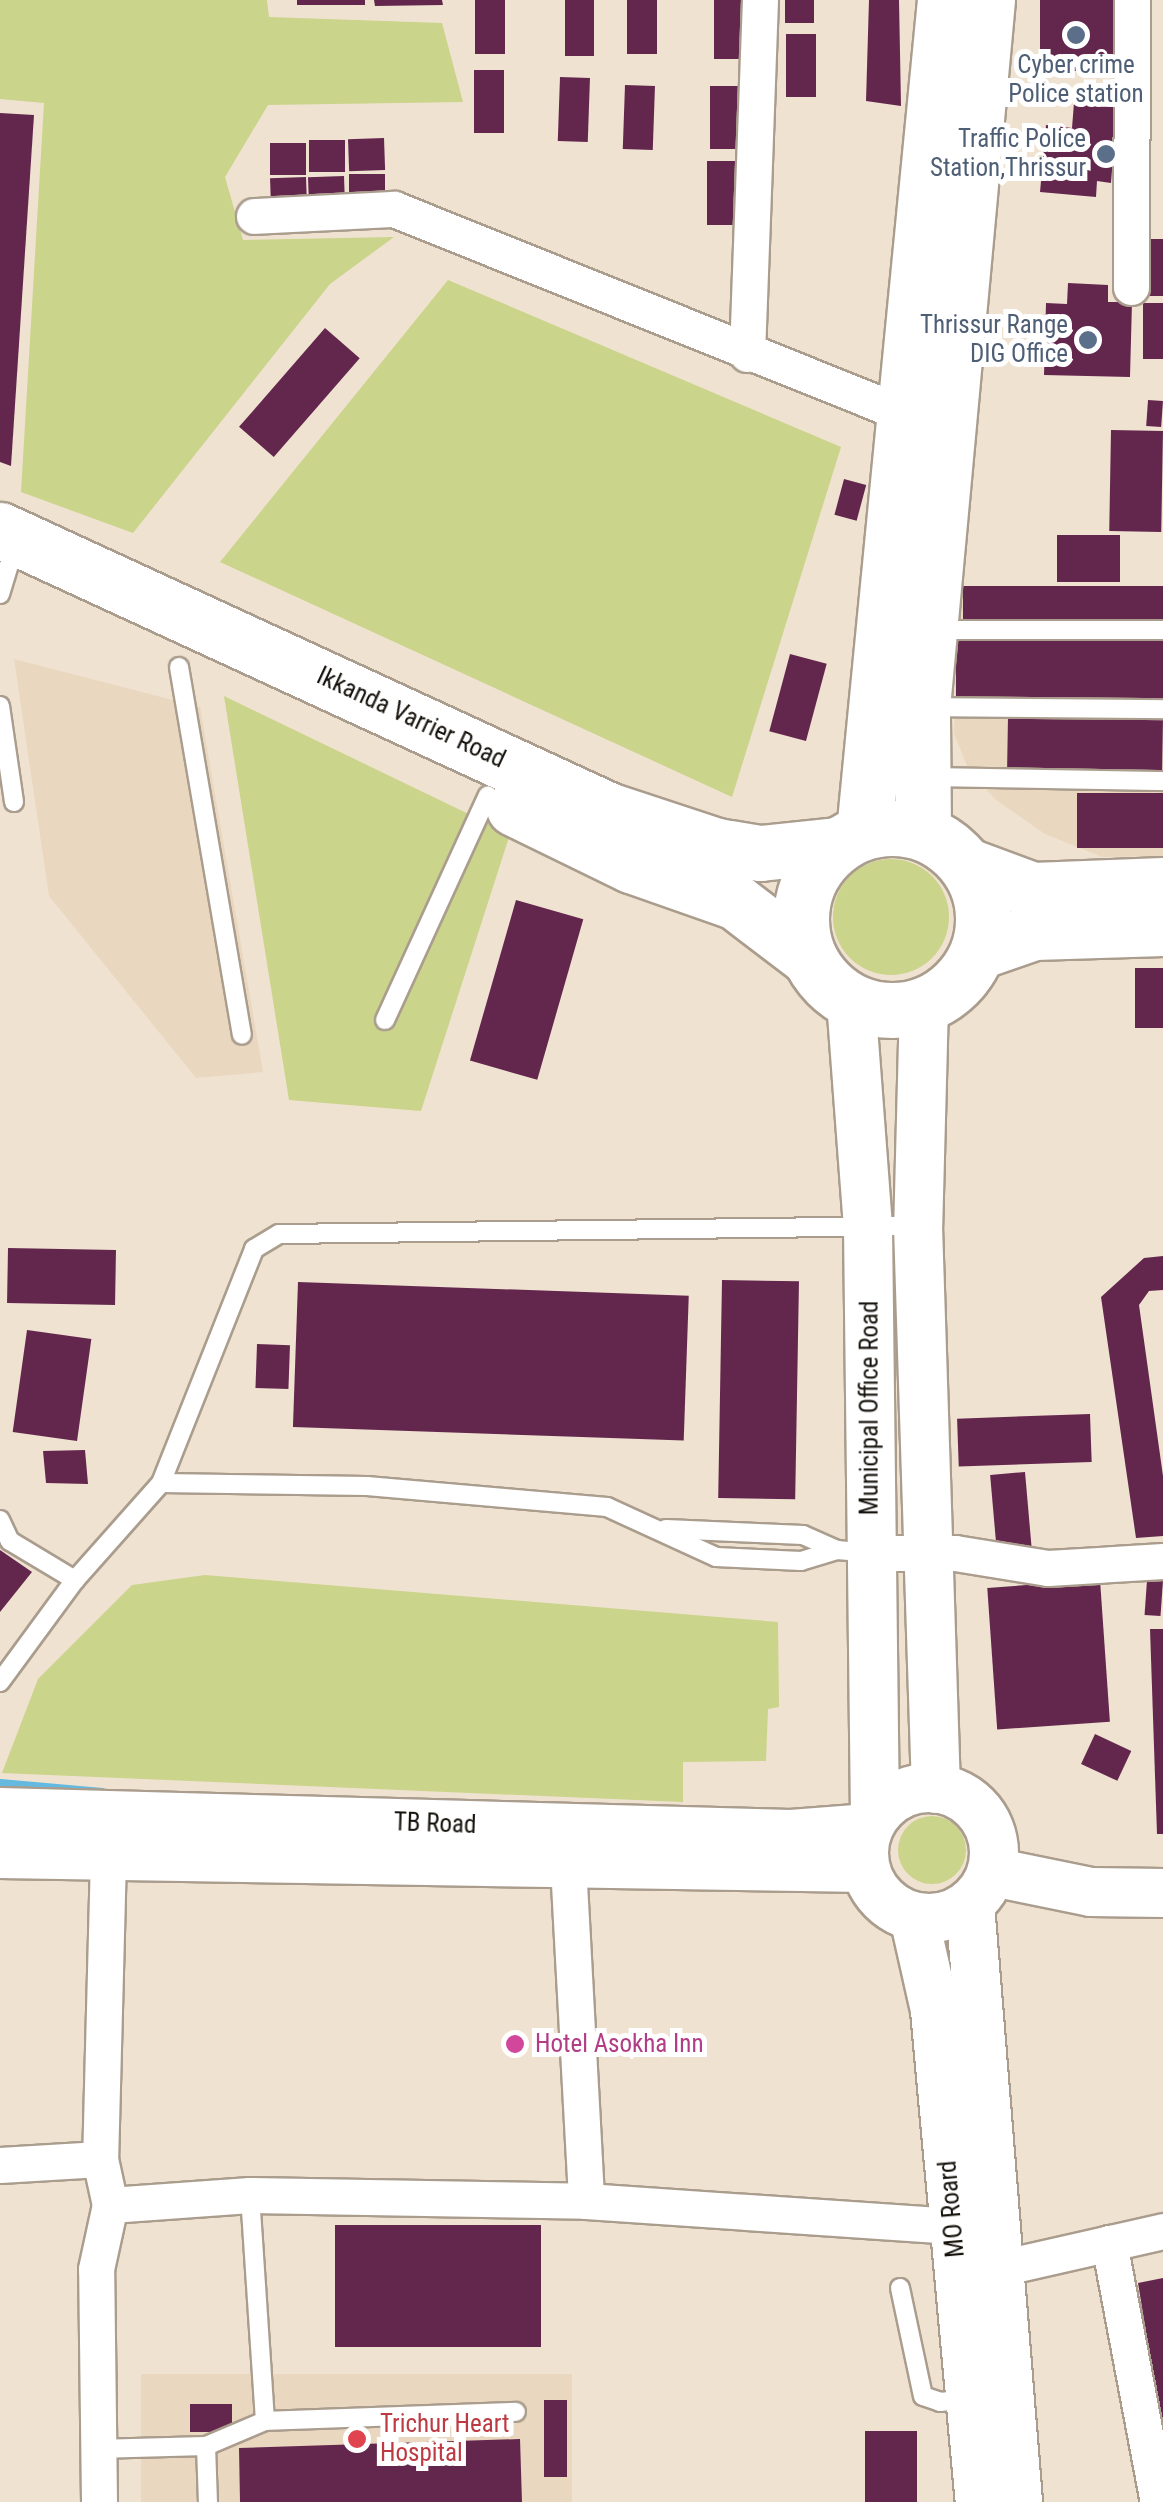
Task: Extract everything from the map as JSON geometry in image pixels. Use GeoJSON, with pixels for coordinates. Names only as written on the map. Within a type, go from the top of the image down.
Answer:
{"type":"FeatureCollection","features":[{"type":"Feature","properties":{"kind":"main road"},"geometry":{"type":"LineString","coordinates":[[850,838],[907,415],[945,0]]}},
{"type":"Feature","properties":{"kind":"main road"},"geometry":{"type":"LineString","coordinates":[[923,832],[922,707],[987,0]]}},
{"type":"Feature","properties":{"kind":"main road","name":"Ikkanda Varrier Road"},"geometry":{"type":"LineString","coordinates":[[2,563],[608,810],[717,846],[760,853],[850,838]]}},
{"type":"Feature","properties":{"kind":"main road","name":"Ikkanda Varrier Road"},"geometry":{"type":"LineString","coordinates":[[2,563],[631,864],[736,902],[808,957]]}},
{"type":"Feature","properties":{"kind":"main road"},"geometry":{"type":"LineString","coordinates":[[968,866],[981,892],[979,951],[950,991],[924,1004],[878,1010],[850,1001],[808,957],[803,896],[816,868],[850,838],[923,832],[968,866],[1033,890],[1163,885]]}},
{"type":"Feature","properties":{"kind":"main road"},"geometry":{"type":"LineString","coordinates":[[979,951],[1034,932],[1163,928]]}},
{"type":"Feature","properties":{"kind":"main road","name":"Municipal Office Road"},"geometry":{"type":"LineString","coordinates":[[850,1001],[868,1226],[854,1552],[870,1837]]}},
{"type":"Feature","properties":{"kind":"main road"},"geometry":{"type":"LineString","coordinates":[[924,1004],[918,1226],[925,1554],[936,1788]]}},
{"type":"Feature","properties":{"kind":"main road"},"geometry":{"type":"LineString","coordinates":[[0,1854],[568,1866],[870,1837],[902,1794],[936,1788],[964,1797],[991,1830],[981,1888],[996,2268],[1018,2502]]}},
{"type":"Feature","properties":{"kind":"main road","name":"TB Road"},"geometry":{"type":"LineString","coordinates":[[0,1812],[870,1837]]}},
{"type":"Feature","properties":{"kind":"main road"},"geometry":{"type":"LineString","coordinates":[[870,1837],[883,1900],[914,1917],[952,1915],[981,1888],[1163,1893]]}},
{"type":"Feature","properties":{"kind":"main road","name":"MO Roard"},"geometry":{"type":"LineString","coordinates":[[914,1917],[935,2010],[980,2502]]}},
{"type":"Feature","properties":{"kind":"street"},"geometry":{"type":"LineString","coordinates":[[747,354],[760,0]]}},
{"type":"Feature","properties":{"kind":"street"},"geometry":{"type":"LineString","coordinates":[[1131,287],[1132,0]]}},
{"type":"Feature","properties":{"kind":"street"},"geometry":{"type":"LineString","coordinates":[[254,216],[394,210],[907,415]]}},
{"type":"Feature","properties":{"kind":"street"},"geometry":{"type":"LineString","coordinates":[[854,1552],[925,1554],[1048,1568],[1163,1561]]}},
{"type":"Feature","properties":{"kind":"street"},"geometry":{"type":"LineString","coordinates":[[99,2502],[96,2268],[110,2204],[100,2159],[108,1858]]}},
{"type":"Feature","properties":{"kind":"street"},"geometry":{"type":"LineString","coordinates":[[568,1866],[586,2201]]}},
{"type":"Feature","properties":{"kind":"street"},"geometry":{"type":"LineString","coordinates":[[0,2165],[100,2159]]}},
{"type":"Feature","properties":{"kind":"street"},"geometry":{"type":"LineString","coordinates":[[110,2204],[250,2196],[586,2201],[953,2226]]}},
{"type":"Feature","properties":{"kind":"street"},"geometry":{"type":"LineString","coordinates":[[996,2268],[1163,2231]]}},
{"type":"Feature","properties":{"kind":"street"},"geometry":{"type":"LineString","coordinates":[[1109,2243],[1158,2502]]}},
{"type":"Feature","properties":{"kind":"lane"},"geometry":{"type":"LineString","coordinates":[[930,630],[1163,630]]}},
{"type":"Feature","properties":{"kind":"lane"},"geometry":{"type":"LineString","coordinates":[[180,667],[242,1035]]}},
{"type":"Feature","properties":{"kind":"lane"},"geometry":{"type":"LineString","coordinates":[[0,706],[14,802]]}},
{"type":"Feature","properties":{"kind":"lane"},"geometry":{"type":"LineString","coordinates":[[922,707],[1163,709]]}},
{"type":"Feature","properties":{"kind":"lane"},"geometry":{"type":"LineString","coordinates":[[922,777],[1163,782]]}},
{"type":"Feature","properties":{"kind":"lane"},"geometry":{"type":"LineString","coordinates":[[385,1020],[488,795]]}},
{"type":"Feature","properties":{"kind":"lane"},"geometry":{"type":"LineString","coordinates":[[0,1682],[75,1580],[160,1482],[254,1250],[279,1234],[918,1226]]}},
{"type":"Feature","properties":{"kind":"lane"},"geometry":{"type":"LineString","coordinates":[[160,1482],[366,1486],[607,1507],[716,1557],[801,1561],[854,1552]]}},
{"type":"Feature","properties":{"kind":"lane"},"geometry":{"type":"LineString","coordinates":[[0,1520],[10,1541],[75,1580]]}},
{"type":"Feature","properties":{"kind":"lane"},"geometry":{"type":"LineString","coordinates":[[654,1529],[803,1534],[854,1552]]}},
{"type":"Feature","properties":{"kind":"lane"},"geometry":{"type":"LineString","coordinates":[[250,2196],[266,2421]]}},
{"type":"Feature","properties":{"kind":"lane"},"geometry":{"type":"LineString","coordinates":[[900,2288],[923,2396],[940,2402],[970,2399]]}},
{"type":"Feature","properties":{"kind":"lane"},"geometry":{"type":"LineString","coordinates":[[96,2449],[206,2446],[266,2421],[516,2412]]}},
{"type":"Feature","properties":{"kind":"lane"},"geometry":{"type":"LineString","coordinates":[[206,2446],[208,2502]]}},
{"type":"Feature","properties":{"kind":"shaded area"},"geometry":{"type":"Polygon","coordinates":[[[957,586],[1163,586],[1163,856],[1102,857],[1045,834],[996,800],[969,771],[954,734],[957,586]]]}},
{"type":"Feature","properties":{"kind":"shaded area"},"geometry":{"type":"Polygon","coordinates":[[[14,659],[200,707],[263,1072],[196,1078],[49,896],[14,659]]]}},
{"type":"Feature","properties":{"kind":"shaded area","name":"Trichur Heart Hospital"},"geometry":{"type":"Polygon","coordinates":[[[141,2374],[572,2374],[572,2502],[141,2502],[141,2374]]]}},
{"type":"Feature","properties":{"kind":"green space"},"geometry":{"type":"Polygon","coordinates":[[[0,0],[267,0],[269,17],[442,23],[463,102],[268,105],[225,177],[243,240],[394,237],[330,284],[133,533],[21,492],[44,103],[0,99],[0,0]]]}},
{"type":"Feature","properties":{"kind":"green space"},"geometry":{"type":"Polygon","coordinates":[[[448,280],[841,447],[732,797],[220,562],[448,280]]]}},
{"type":"Feature","properties":{"kind":"green space"},"geometry":{"type":"Polygon","coordinates":[[[224,696],[510,834],[421,1111],[289,1100],[224,696]]]}},
{"type":"Feature","properties":{"kind":"green space"},"geometry":{"type":"Polygon","coordinates":[[[891,859],[913,863],[932,876],[945,895],[949,917],[945,939],[932,958],[913,971],[891,975],[869,971],[850,958],[837,939],[833,917],[837,895],[850,876],[869,863],[891,859]]]}},
{"type":"Feature","properties":{"kind":"green space"},"geometry":{"type":"Polygon","coordinates":[[[205,1575],[778,1622],[779,1707],[768,1709],[766,1761],[683,1762],[683,1802],[2,1773],[38,1679],[132,1585],[205,1575]]]}},
{"type":"Feature","properties":{"kind":"green space"},"geometry":{"type":"Polygon","coordinates":[[[932,1816],[956,1826],[966,1850],[956,1874],[932,1884],[908,1874],[898,1850],[908,1826],[932,1816]]]}},
{"type":"Feature","properties":{"kind":"building"},"geometry":{"type":"Polygon","coordinates":[[[297,0],[365,0],[365,5],[297,5],[297,0]]]}},
{"type":"Feature","properties":{"kind":"building"},"geometry":{"type":"Polygon","coordinates":[[[374,0],[442,0],[443,5],[375,6],[374,0]]]}},
{"type":"Feature","properties":{"kind":"building"},"geometry":{"type":"Polygon","coordinates":[[[475,0],[505,0],[505,54],[475,54],[475,0]]]}},
{"type":"Feature","properties":{"kind":"building"},"geometry":{"type":"Polygon","coordinates":[[[565,0],[594,0],[594,56],[565,56],[565,0]]]}},
{"type":"Feature","properties":{"kind":"building"},"geometry":{"type":"Polygon","coordinates":[[[627,0],[657,0],[657,54],[627,54],[627,0]]]}},
{"type":"Feature","properties":{"kind":"building"},"geometry":{"type":"Polygon","coordinates":[[[714,0],[743,0],[743,59],[714,59],[714,0]]]}},
{"type":"Feature","properties":{"kind":"building"},"geometry":{"type":"Polygon","coordinates":[[[785,0],[814,0],[814,23],[785,23],[785,0]]]}},
{"type":"Feature","properties":{"kind":"building"},"geometry":{"type":"Polygon","coordinates":[[[869,0],[899,0],[901,106],[866,101],[869,0]]]}},
{"type":"Feature","properties":{"kind":"building","name":"Cyber crime Police station"},"geometry":{"type":"Polygon","coordinates":[[[1040,0],[1117,0],[1117,71],[1040,71],[1040,0]]]}},
{"type":"Feature","properties":{"kind":"building"},"geometry":{"type":"Polygon","coordinates":[[[786,34],[816,34],[816,97],[786,97],[786,34]]]}},
{"type":"Feature","properties":{"kind":"building"},"geometry":{"type":"Polygon","coordinates":[[[474,70],[504,70],[504,133],[474,133],[474,70]]]}},
{"type":"Feature","properties":{"kind":"building"},"geometry":{"type":"Polygon","coordinates":[[[560,77],[590,78],[588,142],[558,141],[560,77]]]}},
{"type":"Feature","properties":{"kind":"building"},"geometry":{"type":"Polygon","coordinates":[[[625,85],[655,86],[653,150],[623,149],[625,85]]]}},
{"type":"Feature","properties":{"kind":"building"},"geometry":{"type":"Polygon","coordinates":[[[710,86],[740,86],[740,149],[710,149],[710,86]]]}},
{"type":"Feature","properties":{"kind":"building"},"geometry":{"type":"Polygon","coordinates":[[[1075,90],[1118,94],[1111,183],[1097,181],[1096,197],[1040,192],[1046,125],[1072,128],[1075,90]]]}},
{"type":"Feature","properties":{"kind":"building"},"geometry":{"type":"Polygon","coordinates":[[[0,113],[34,115],[11,466],[0,462],[0,113]]]}},
{"type":"Feature","properties":{"kind":"building"},"geometry":{"type":"Polygon","coordinates":[[[384,138],[385,170],[349,171],[348,139],[384,138]]]}},
{"type":"Feature","properties":{"kind":"building"},"geometry":{"type":"Polygon","coordinates":[[[309,140],[345,140],[345,172],[309,172],[309,140]]]}},
{"type":"Feature","properties":{"kind":"building"},"geometry":{"type":"Polygon","coordinates":[[[270,143],[306,143],[306,175],[270,175],[270,143]]]}},
{"type":"Feature","properties":{"kind":"building"},"geometry":{"type":"Polygon","coordinates":[[[707,161],[737,161],[737,225],[707,225],[707,161]]]}},
{"type":"Feature","properties":{"kind":"building"},"geometry":{"type":"Polygon","coordinates":[[[349,174],[385,174],[385,205],[349,205],[349,174]]]}},
{"type":"Feature","properties":{"kind":"building"},"geometry":{"type":"Polygon","coordinates":[[[344,176],[345,207],[309,208],[308,177],[344,176]]]}},
{"type":"Feature","properties":{"kind":"building"},"geometry":{"type":"Polygon","coordinates":[[[306,177],[307,209],[271,210],[270,178],[306,177]]]}},
{"type":"Feature","properties":{"kind":"building"},"geometry":{"type":"Polygon","coordinates":[[[1136,239],[1163,239],[1163,296],[1136,296],[1136,239]]]}},
{"type":"Feature","properties":{"kind":"building","name":"Thrissur Range DIG Office"},"geometry":{"type":"Polygon","coordinates":[[[1068,283],[1108,285],[1108,302],[1132,302],[1130,377],[1044,375],[1046,303],[1067,304],[1068,283]]]}},
{"type":"Feature","properties":{"kind":"building"},"geometry":{"type":"Polygon","coordinates":[[[1143,303],[1163,303],[1163,359],[1143,359],[1143,303]]]}},
{"type":"Feature","properties":{"kind":"building"},"geometry":{"type":"Polygon","coordinates":[[[325,328],[360,358],[274,457],[239,427],[325,328]]]}},
{"type":"Feature","properties":{"kind":"building"},"geometry":{"type":"Polygon","coordinates":[[[1148,400],[1163,401],[1161,427],[1146,426],[1148,400]]]}},
{"type":"Feature","properties":{"kind":"building"},"geometry":{"type":"Polygon","coordinates":[[[1111,430],[1163,431],[1161,532],[1109,531],[1111,430]]]}},
{"type":"Feature","properties":{"kind":"building"},"geometry":{"type":"Polygon","coordinates":[[[844,479],[866,485],[857,521],[834,515],[844,479]]]}},
{"type":"Feature","properties":{"kind":"building"},"geometry":{"type":"Polygon","coordinates":[[[1057,535],[1120,535],[1120,582],[1057,582],[1057,535]]]}},
{"type":"Feature","properties":{"kind":"building"},"geometry":{"type":"Polygon","coordinates":[[[963,586],[1163,586],[1163,620],[963,620],[963,586]]]}},
{"type":"Feature","properties":{"kind":"building"},"geometry":{"type":"Polygon","coordinates":[[[956,639],[1163,639],[1163,700],[956,700],[956,639]]]}},
{"type":"Feature","properties":{"kind":"building"},"geometry":{"type":"Polygon","coordinates":[[[790,654],[827,664],[806,741],[769,731],[790,654]]]}},
{"type":"Feature","properties":{"kind":"building"},"geometry":{"type":"Polygon","coordinates":[[[1008,717],[1163,720],[1162,773],[1007,770],[1008,717]]]}},
{"type":"Feature","properties":{"kind":"building"},"geometry":{"type":"Polygon","coordinates":[[[1077,793],[1163,793],[1163,848],[1077,848],[1077,793]]]}},
{"type":"Feature","properties":{"kind":"building"},"geometry":{"type":"Polygon","coordinates":[[[516,900],[583,919],[537,1080],[470,1061],[516,900]]]}},
{"type":"Feature","properties":{"kind":"building"},"geometry":{"type":"Polygon","coordinates":[[[1135,968],[1163,968],[1163,1028],[1135,1028],[1135,968]]]}},
{"type":"Feature","properties":{"kind":"building"},"geometry":{"type":"Polygon","coordinates":[[[8,1248],[116,1250],[115,1305],[7,1303],[8,1248]]]}},
{"type":"Feature","properties":{"kind":"building"},"geometry":{"type":"Polygon","coordinates":[[[1163,1256],[1163,1290],[1149,1291],[1139,1305],[1163,1476],[1163,1536],[1136,1538],[1101,1297],[1144,1258],[1163,1256]]]}},
{"type":"Feature","properties":{"kind":"building"},"geometry":{"type":"Polygon","coordinates":[[[722,1280],[799,1281],[795,1499],[718,1498],[722,1280]]]}},
{"type":"Feature","properties":{"kind":"building"},"geometry":{"type":"Polygon","coordinates":[[[298,1282],[689,1296],[684,1441],[293,1427],[298,1282]]]}},
{"type":"Feature","properties":{"kind":"building"},"geometry":{"type":"Polygon","coordinates":[[[27,1330],[91,1339],[77,1441],[13,1432],[27,1330]]]}},
{"type":"Feature","properties":{"kind":"building"},"geometry":{"type":"Polygon","coordinates":[[[257,1344],[290,1345],[288,1389],[255,1388],[257,1344]]]}},
{"type":"Feature","properties":{"kind":"building"},"geometry":{"type":"Polygon","coordinates":[[[1090,1414],[1092,1462],[959,1467],[957,1419],[1090,1414]]]}},
{"type":"Feature","properties":{"kind":"building"},"geometry":{"type":"Polygon","coordinates":[[[85,1450],[88,1484],[46,1483],[43,1451],[85,1450]]]}},
{"type":"Feature","properties":{"kind":"building"},"geometry":{"type":"Polygon","coordinates":[[[1025,1472],[1032,1551],[997,1554],[990,1475],[1025,1472]]]}},
{"type":"Feature","properties":{"kind":"building"},"geometry":{"type":"Polygon","coordinates":[[[0,1550],[32,1572],[0,1612],[0,1550]]]}},
{"type":"Feature","properties":{"kind":"building"},"geometry":{"type":"Polygon","coordinates":[[[1100,1580],[1110,1722],[997,1730],[987,1588],[1100,1580]]]}},
{"type":"Feature","properties":{"kind":"building"},"geometry":{"type":"Polygon","coordinates":[[[1147,1580],[1163,1581],[1161,1616],[1145,1615],[1147,1580]]]}},
{"type":"Feature","properties":{"kind":"building"},"geometry":{"type":"Polygon","coordinates":[[[1150,1629],[1163,1629],[1163,1834],[1157,1834],[1150,1629]]]}},
{"type":"Feature","properties":{"kind":"building"},"geometry":{"type":"Polygon","coordinates":[[[1095,1734],[1131,1751],[1117,1781],[1081,1764],[1095,1734]]]}},
{"type":"Feature","properties":{"kind":"building"},"geometry":{"type":"Polygon","coordinates":[[[335,2225],[541,2225],[541,2347],[335,2347],[335,2225]]]}},
{"type":"Feature","properties":{"kind":"building"},"geometry":{"type":"Polygon","coordinates":[[[1163,2278],[1163,2423],[1161,2423],[1138,2283],[1163,2278]]]}},
{"type":"Feature","properties":{"kind":"building"},"geometry":{"type":"Polygon","coordinates":[[[544,2400],[567,2400],[567,2477],[544,2477],[544,2400]]]}},
{"type":"Feature","properties":{"kind":"building"},"geometry":{"type":"Polygon","coordinates":[[[190,2404],[232,2404],[232,2432],[190,2432],[190,2404]]]}},
{"type":"Feature","properties":{"kind":"building"},"geometry":{"type":"Polygon","coordinates":[[[865,2431],[917,2431],[917,2502],[865,2502],[865,2431]]]}},
{"type":"Feature","properties":{"kind":"building"},"geometry":{"type":"Polygon","coordinates":[[[520,2439],[522,2502],[240,2502],[239,2448],[520,2439]]]}},
{"type":"Feature","properties":{"kind":"waterway"},"geometry":{"type":"LineString","coordinates":[[0,1783],[102,1792]]}},
{"type":"Feature","properties":{"kind":"place","name":"Cyber crime Police station"},"geometry":{"type":"Point","coordinates":[1076,35]}},
{"type":"Feature","properties":{"kind":"place","name":"Traffic Police Station,Thrissur"},"geometry":{"type":"Point","coordinates":[1106,154]}},
{"type":"Feature","properties":{"kind":"place","name":"Thrissur Range DIG Office"},"geometry":{"type":"Point","coordinates":[1088,340]}},
{"type":"Feature","properties":{"kind":"place","name":"Hotel Asokha Inn"},"geometry":{"type":"Point","coordinates":[515,2044]}},
{"type":"Feature","properties":{"kind":"place","name":"Trichur Heart Hospital"},"geometry":{"type":"Point","coordinates":[357,2439]}}]}
